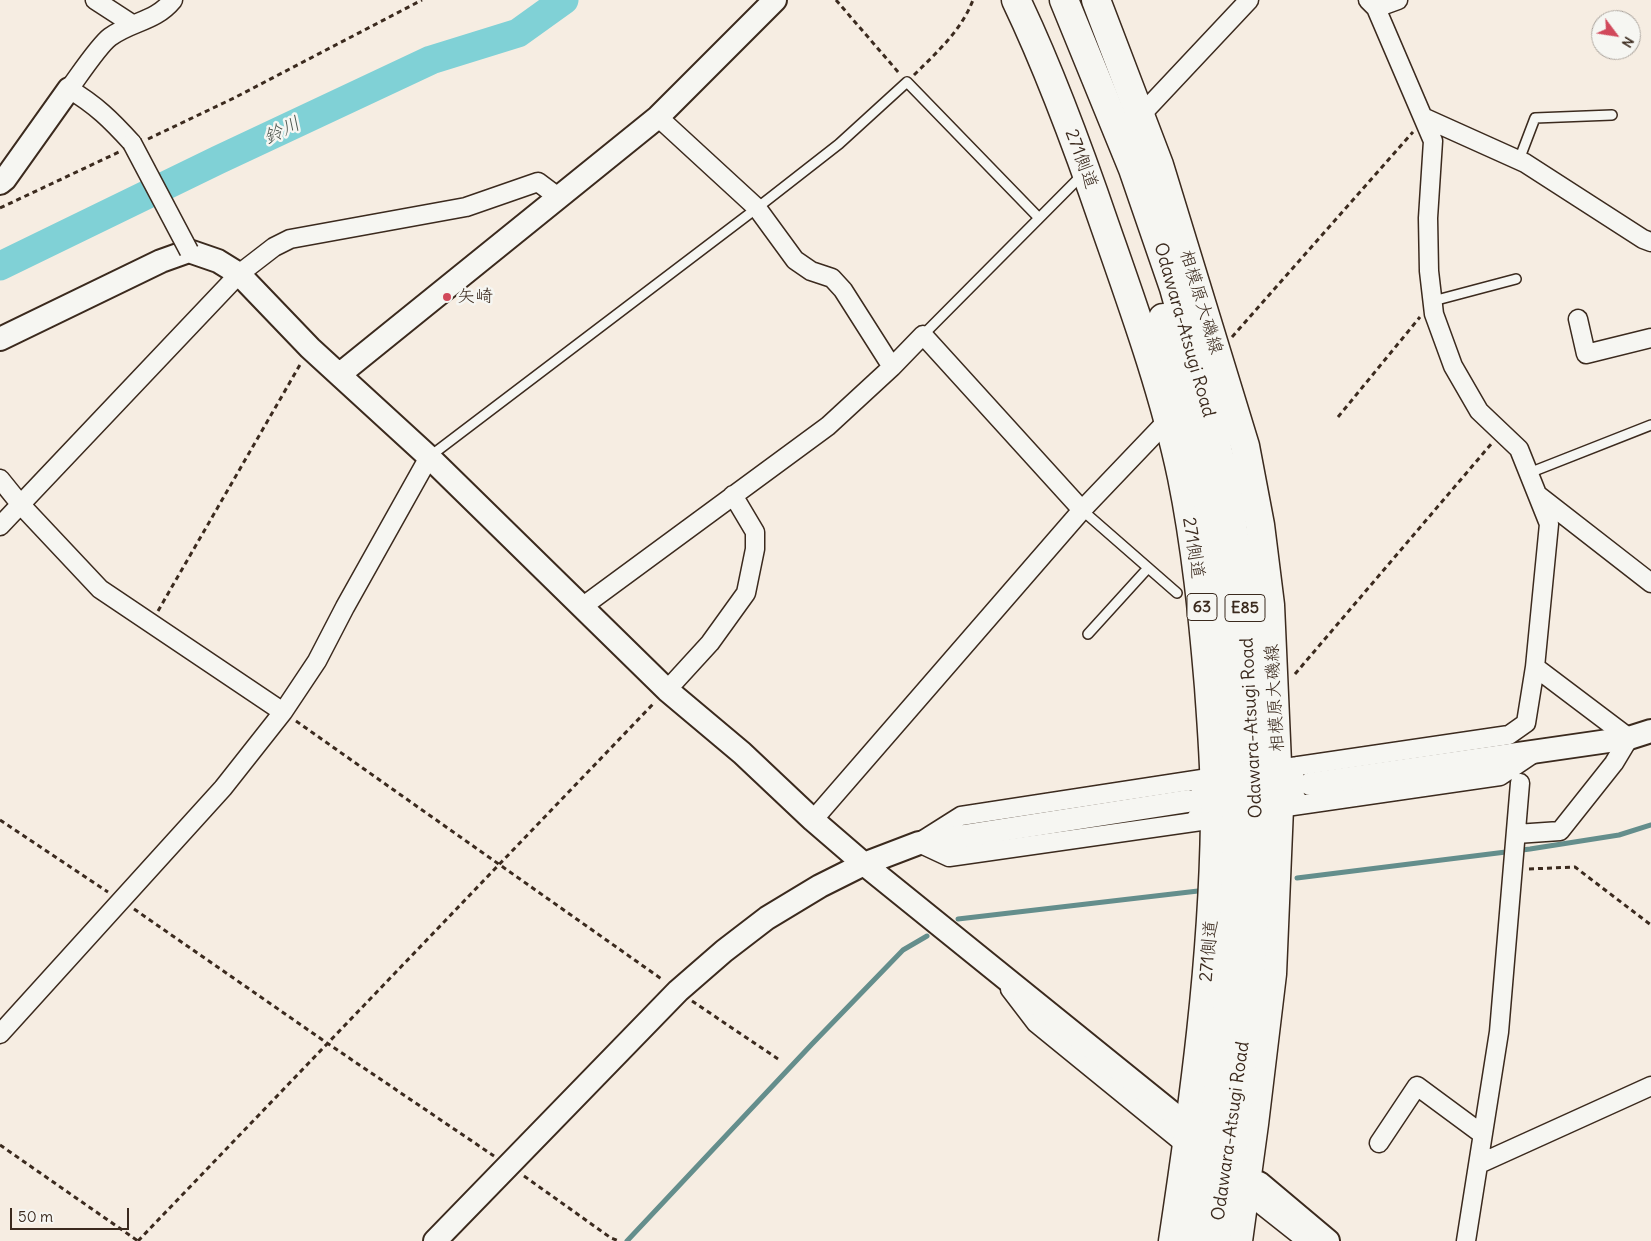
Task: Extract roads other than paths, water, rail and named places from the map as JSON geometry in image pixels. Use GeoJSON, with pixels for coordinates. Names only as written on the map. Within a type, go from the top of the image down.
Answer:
{"type":"FeatureCollection","features":[{"type":"Feature","properties":{"kind":"main road","name":"271側道"},"geometry":{"type":"LineString","coordinates":[[1016,0],[1031,31],[1086,171],[1144,338],[1181,475],[1195,553],[1203,618],[1201,800],[1213,908],[1187,1146],[1173,1241]]}},
{"type":"Feature","properties":{"kind":"main road","name":"Odawara-Atsugi Road"},"geometry":{"type":"LineString","coordinates":[[1044,0],[1116,178],[1156,295],[1185,401],[1207,493],[1225,614],[1236,762],[1236,877],[1230,984],[1213,1127],[1193,1241]]}},
{"type":"Feature","properties":{"kind":"main road","name":"Odawara-Atsugi Road"},"geometry":{"type":"LineString","coordinates":[[1064,0],[1133,169],[1174,288],[1204,395],[1226,484],[1245,608],[1257,764],[1257,874],[1250,983],[1235,1129],[1215,1241]]}},
{"type":"Feature","properties":{"kind":"main road","name":"相模原大磯線"},"geometry":{"type":"LineString","coordinates":[[1096,0],[1159,165],[1245,446],[1260,524],[1270,605],[1274,694],[1295,773],[1272,974],[1252,1188],[1238,1241]]}},
{"type":"Feature","properties":{"kind":"street"},"geometry":{"type":"LineString","coordinates":[[95,0],[132,24]]}},
{"type":"Feature","properties":{"kind":"street"},"geometry":{"type":"LineString","coordinates":[[0,183],[5,179],[108,38],[132,24],[154,17],[173,0]]}},
{"type":"Feature","properties":{"kind":"street"},"geometry":{"type":"LineString","coordinates":[[340,374],[658,117],[775,0]]}},
{"type":"Feature","properties":{"kind":"street"},"geometry":{"type":"LineString","coordinates":[[1140,116],[1248,0]]}},
{"type":"Feature","properties":{"kind":"street"},"geometry":{"type":"LineString","coordinates":[[1295,773],[1509,736],[1526,723],[1535,667],[1549,524],[1518,449],[1479,411],[1453,366],[1434,314],[1429,271],[1428,218],[1433,141],[1425,118],[1372,4],[1398,0]]}},
{"type":"Feature","properties":{"kind":"street"},"geometry":{"type":"LineString","coordinates":[[69,89],[89,100],[134,144],[189,251]]}},
{"type":"Feature","properties":{"kind":"street"},"geometry":{"type":"LineString","coordinates":[[658,117],[757,208],[795,260],[811,271],[832,278],[843,290],[892,367]]}},
{"type":"Feature","properties":{"kind":"street"},"geometry":{"type":"LineString","coordinates":[[1425,118],[1519,160],[1643,239],[1651,242]]}},
{"type":"Feature","properties":{"kind":"street"},"geometry":{"type":"LineString","coordinates":[[0,526],[239,274],[274,247],[290,238],[466,207],[538,182],[558,197]]}},
{"type":"Feature","properties":{"kind":"street"},"geometry":{"type":"LineString","coordinates":[[0,338],[161,260],[189,251],[218,261],[239,274],[310,348],[429,457],[667,690],[742,754],[864,864],[1176,1116]]}},
{"type":"Feature","properties":{"kind":"street"},"geometry":{"type":"LineString","coordinates":[[1578,319],[1586,354],[1651,338]]}},
{"type":"Feature","properties":{"kind":"street"},"geometry":{"type":"LineString","coordinates":[[582,607],[828,426],[923,336],[1082,510]]}},
{"type":"Feature","properties":{"kind":"street"},"geometry":{"type":"LineString","coordinates":[[814,820],[1082,510],[1167,421]]}},
{"type":"Feature","properties":{"kind":"street"},"geometry":{"type":"LineString","coordinates":[[0,1034],[223,788],[283,712],[317,661],[429,457]]}},
{"type":"Feature","properties":{"kind":"street"},"geometry":{"type":"LineString","coordinates":[[0,479],[21,505],[100,589],[283,712]]}},
{"type":"Feature","properties":{"kind":"street"},"geometry":{"type":"LineString","coordinates":[[667,690],[710,643],[746,593],[755,549],[755,532],[733,495]]}},
{"type":"Feature","properties":{"kind":"street"},"geometry":{"type":"LineString","coordinates":[[1538,495],[1651,583]]}},
{"type":"Feature","properties":{"kind":"street"},"geometry":{"type":"LineString","coordinates":[[1535,667],[1629,738]]}},
{"type":"Feature","properties":{"kind":"street"},"geometry":{"type":"LineString","coordinates":[[1295,773],[1536,751],[1629,738],[1651,731]]}},
{"type":"Feature","properties":{"kind":"street"},"geometry":{"type":"LineString","coordinates":[[1516,839],[1560,831],[1614,764],[1629,738]]}},
{"type":"Feature","properties":{"kind":"street"},"geometry":{"type":"LineString","coordinates":[[1290,807],[1500,776],[1536,751]]}},
{"type":"Feature","properties":{"kind":"street"},"geometry":{"type":"LineString","coordinates":[[1466,1241],[1499,1032],[1520,784]]}},
{"type":"Feature","properties":{"kind":"street"},"geometry":{"type":"LineString","coordinates":[[435,1241],[678,990],[767,918],[820,886],[864,864],[918,844],[1201,800]]}},
{"type":"Feature","properties":{"kind":"street"},"geometry":{"type":"LineString","coordinates":[[995,970],[1036,1024],[1187,1146]]}},
{"type":"Feature","properties":{"kind":"street"},"geometry":{"type":"LineString","coordinates":[[1379,1143],[1416,1086],[1482,1134]]}},
{"type":"Feature","properties":{"kind":"street"},"geometry":{"type":"LineString","coordinates":[[1479,1164],[1651,1086]]}},
{"type":"Feature","properties":{"kind":"street"},"geometry":{"type":"LineString","coordinates":[[1252,1188],[1307,1241]]}},
{"type":"Feature","properties":{"kind":"street"},"geometry":{"type":"LineString","coordinates":[[1252,1188],[1328,1241]]}},
{"type":"Feature","properties":{"kind":"lane"},"geometry":{"type":"LineString","coordinates":[[429,457],[839,144],[907,82],[1039,218]]}},
{"type":"Feature","properties":{"kind":"lane"},"geometry":{"type":"LineString","coordinates":[[1519,160],[1535,118],[1612,115]]}},
{"type":"Feature","properties":{"kind":"lane"},"geometry":{"type":"LineString","coordinates":[[923,336],[1086,171]]}},
{"type":"Feature","properties":{"kind":"lane"},"geometry":{"type":"LineString","coordinates":[[1433,301],[1516,278]]}},
{"type":"Feature","properties":{"kind":"lane"},"geometry":{"type":"LineString","coordinates":[[1529,473],[1651,425]]}},
{"type":"Feature","properties":{"kind":"lane"},"geometry":{"type":"LineString","coordinates":[[1082,510],[1177,593]]}},
{"type":"Feature","properties":{"kind":"lane"},"geometry":{"type":"LineString","coordinates":[[1088,634],[1148,568]]}},
{"type":"Feature","properties":{"kind":"waterway","name":"鈴川"},"geometry":{"type":"LineString","coordinates":[[0,266],[218,160],[431,60],[518,33],[564,0]]}},
{"type":"Feature","properties":{"kind":"waterway"},"geometry":{"type":"LineString","coordinates":[[1297,878],[1530,849],[1619,835],[1651,825]]}},
{"type":"Feature","properties":{"kind":"waterway"},"geometry":{"type":"LineString","coordinates":[[958,919],[1198,891]]}},
{"type":"Feature","properties":{"kind":"waterway"},"geometry":{"type":"LineString","coordinates":[[627,1241],[903,950],[927,936]]}},
{"type":"Feature","properties":{"kind":"place","name":"矢崎"},"geometry":{"type":"Point","coordinates":[447,297]}}]}
